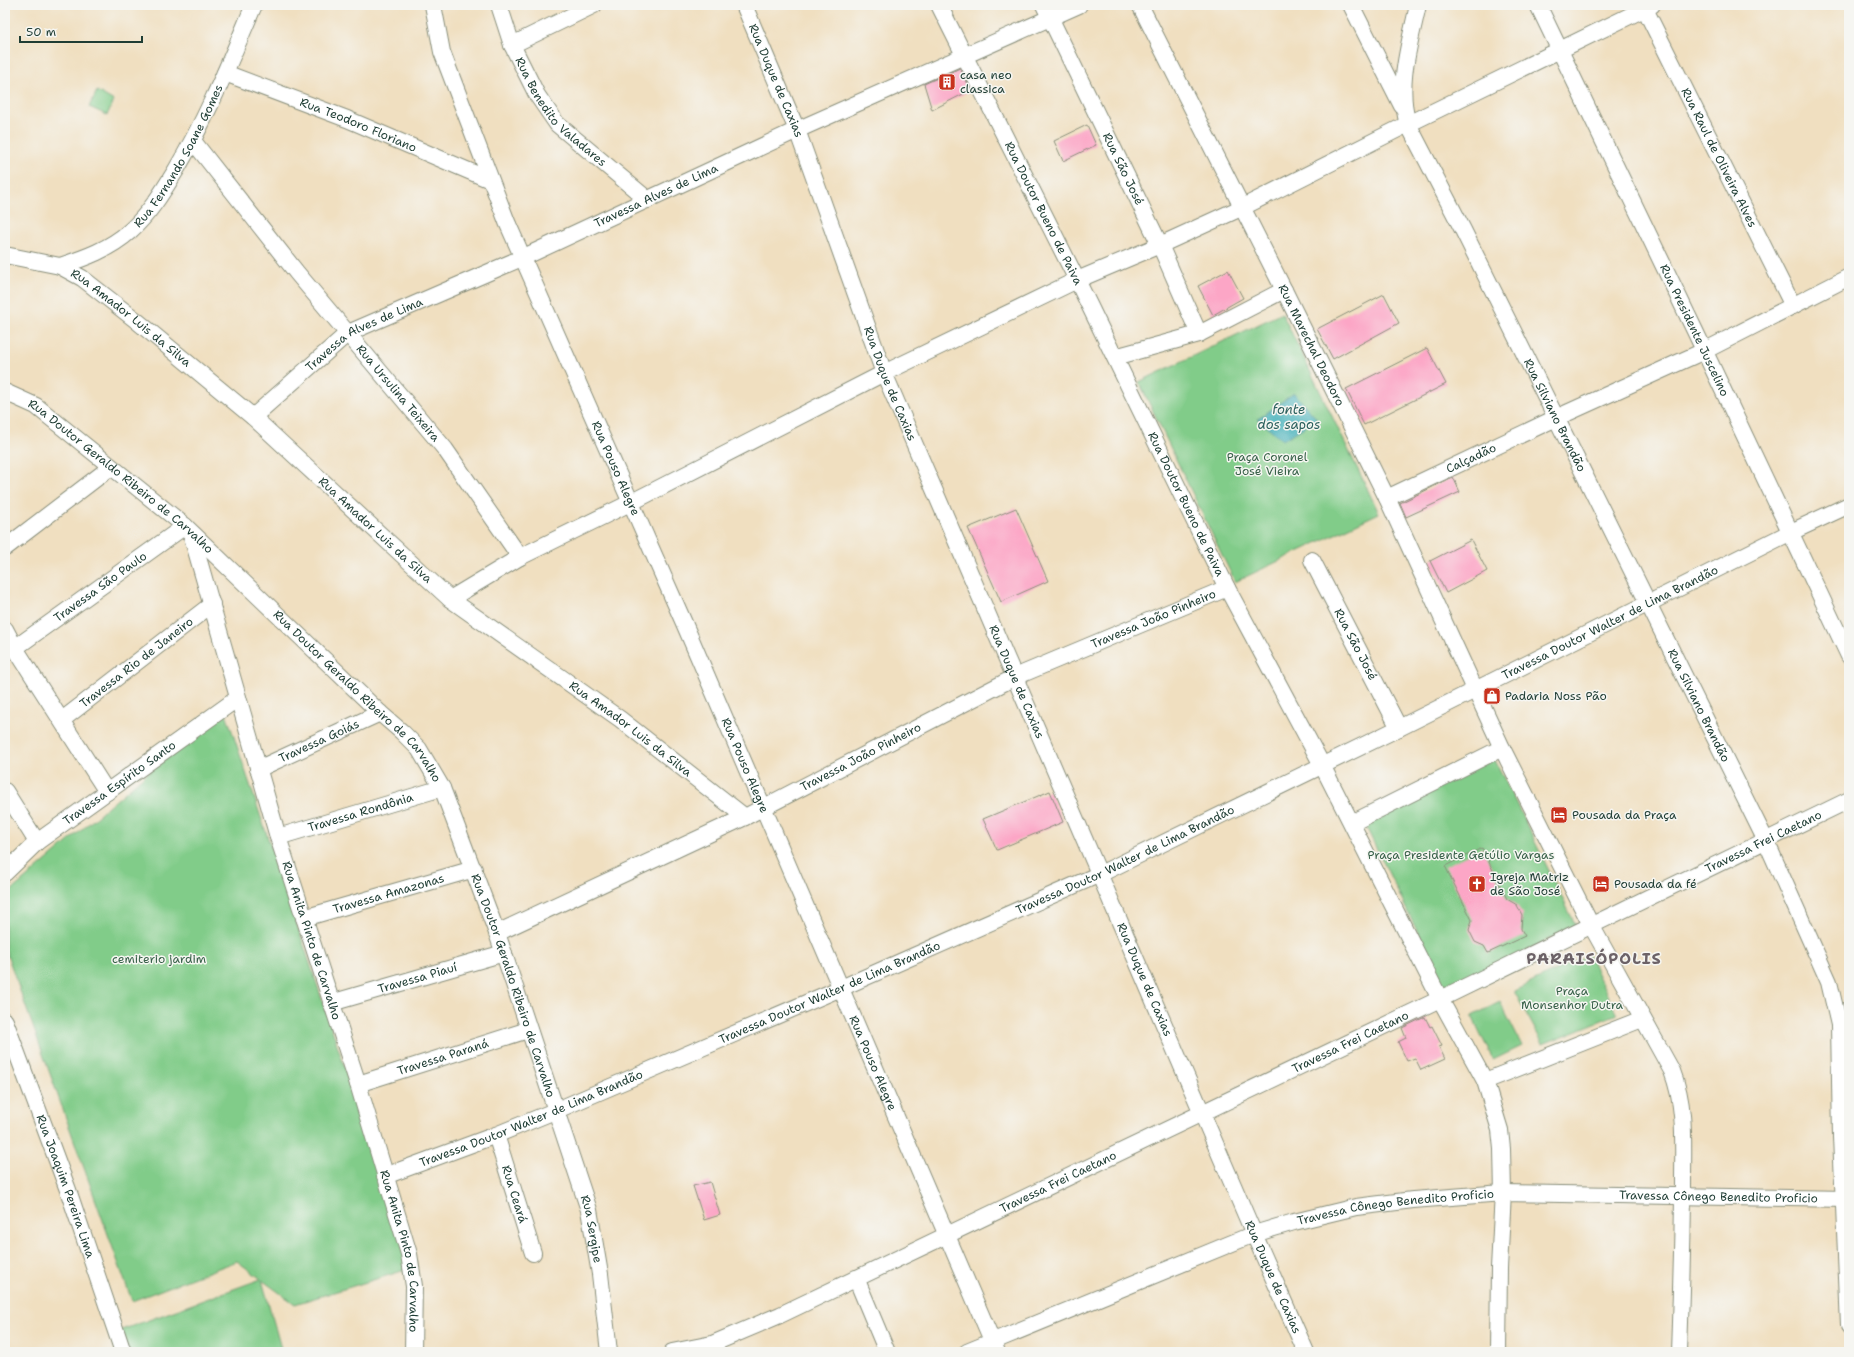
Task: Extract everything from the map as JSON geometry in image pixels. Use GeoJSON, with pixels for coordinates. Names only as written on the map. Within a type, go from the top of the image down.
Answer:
{"type":"FeatureCollection","features":[{"type":"Feature","properties":{"kind":"street","name":"Rua Fernando Soane Gomes"},"geometry":{"type":"LineString","coordinates":[[60,266],[95,255],[129,232],[155,204],[193,141],[225,73],[254,5]]}},
{"type":"Feature","properties":{"kind":"street","name":"Rua Pouso Alegre"},"geometry":{"type":"LineString","coordinates":[[433,5],[442,52],[490,180],[630,503],[684,623],[762,808],[948,1235],[995,1347]]}},
{"type":"Feature","properties":{"kind":"street","name":"Rua Benedito Valadares"},"geometry":{"type":"LineString","coordinates":[[499,5],[512,45],[537,95],[557,124],[648,200]]}},
{"type":"Feature","properties":{"kind":"street"},"geometry":{"type":"LineString","coordinates":[[512,45],[594,5]]}},
{"type":"Feature","properties":{"kind":"street","name":"Rua Duque de Caxias"},"geometry":{"type":"LineString","coordinates":[[744,5],[797,130],[884,373],[1202,1114],[1306,1352]]}},
{"type":"Feature","properties":{"kind":"street","name":"Rua Doutor Bueno de Paiva"},"geometry":{"type":"LineString","coordinates":[[940,5],[964,57],[1115,357],[1227,588],[1352,823],[1440,1000]]}},
{"type":"Feature","properties":{"kind":"street","name":"Travessa Alves de Lima"},"geometry":{"type":"LineString","coordinates":[[253,417],[348,334],[524,257],[797,130],[964,57],[1047,11],[1079,5]]}},
{"type":"Feature","properties":{"kind":"street","name":"Rua Marechal Deodoro"},"geometry":{"type":"LineString","coordinates":[[1140,5],[1243,207],[1387,498],[1475,689]]}},
{"type":"Feature","properties":{"kind":"street"},"geometry":{"type":"LineString","coordinates":[[1351,5],[1403,107]]}},
{"type":"Feature","properties":{"kind":"street"},"geometry":{"type":"LineString","coordinates":[[1403,107],[1404,70],[1418,5]]}},
{"type":"Feature","properties":{"kind":"street","name":"Rua Presidente Juscelino"},"geometry":{"type":"LineString","coordinates":[[1538,5],[1849,656]]}},
{"type":"Feature","properties":{"kind":"street"},"geometry":{"type":"LineString","coordinates":[[450,599],[520,557],[630,503],[884,373],[1077,280],[1160,245],[1243,207],[1408,124],[1649,7]]}},
{"type":"Feature","properties":{"kind":"street","name":"Rua Raul de Oliveira Alves"},"geometry":{"type":"LineString","coordinates":[[1649,7],[1793,306]]}},
{"type":"Feature","properties":{"kind":"street","name":"Rua São José"},"geometry":{"type":"LineString","coordinates":[[1047,11],[1160,245],[1199,334]]}},
{"type":"Feature","properties":{"kind":"street","name":"Rua Teodoro Floriano"},"geometry":{"type":"LineString","coordinates":[[225,73],[347,119],[490,180]]}},
{"type":"Feature","properties":{"kind":"street","name":"Rua Silviano Brandão"},"geometry":{"type":"LineString","coordinates":[[1403,107],[1408,124],[1466,236],[1647,604],[1766,841],[1829,982],[1839,1026],[1845,1134],[1849,1325]]}},
{"type":"Feature","properties":{"kind":"street","name":"Rua Ursulina Teixeira"},"geometry":{"type":"LineString","coordinates":[[193,141],[297,273],[445,449],[520,557]]}},
{"type":"Feature","properties":{"kind":"street","name":"Rua Amador Luis da Silva"},"geometry":{"type":"LineString","coordinates":[[5,255],[60,266],[82,278],[131,316],[253,417],[450,599],[620,719],[745,817]]}},
{"type":"Feature","properties":{"kind":"street","name":"Calçadão"},"geometry":{"type":"LineString","coordinates":[[1387,498],[1556,418],[1704,351],[1849,277]]}},
{"type":"Feature","properties":{"kind":"street"},"geometry":{"type":"LineString","coordinates":[[1115,357],[1199,334],[1284,290]]}},
{"type":"Feature","properties":{"kind":"street","name":"Rua Doutor Geraldo Ribeiro de Carvalho"},"geometry":{"type":"LineString","coordinates":[[5,392],[36,406],[188,529],[419,749],[442,788],[474,869],[504,953],[528,1030],[557,1110]]}},
{"type":"Feature","properties":{"kind":"street"},"geometry":{"type":"LineString","coordinates":[[5,548],[111,467]]}},
{"type":"Feature","properties":{"kind":"street","name":"Travessa Doutor Walter de Lima Brandão"},"geometry":{"type":"LineString","coordinates":[[385,1176],[496,1135],[557,1110],[841,988],[1100,874],[1399,728],[1789,533],[1849,506]]}},
{"type":"Feature","properties":{"kind":"street","name":"Rua Anita Pinto de Carvalho"},"geometry":{"type":"LineString","coordinates":[[188,529],[212,604],[278,837],[358,1084],[409,1254],[414,1286],[413,1352]]}},
{"type":"Feature","properties":{"kind":"street","name":"Travessa São Paulo"},"geometry":{"type":"LineString","coordinates":[[15,648],[188,529]]}},
{"type":"Feature","properties":{"kind":"street","name":"Rua São José"},"geometry":{"type":"LineString","coordinates":[[1312,560],[1399,728]]}},
{"type":"Feature","properties":{"kind":"street","name":"Travessa João Pinheiro"},"geometry":{"type":"LineString","coordinates":[[497,933],[745,817],[1015,677],[1227,588]]}},
{"type":"Feature","properties":{"kind":"street","name":"Travessa Rio de Janeiro"},"geometry":{"type":"LineString","coordinates":[[62,720],[212,604]]}},
{"type":"Feature","properties":{"kind":"street"},"geometry":{"type":"LineString","coordinates":[[5,629],[15,648],[107,792]]}},
{"type":"Feature","properties":{"kind":"street"},"geometry":{"type":"LineString","coordinates":[[1475,689],[1502,748],[1591,925],[1672,1071],[1679,1089],[1682,1110],[1683,1196],[1679,1352]]}},
{"type":"Feature","properties":{"kind":"street","name":"Travessa Espírito Santo"},"geometry":{"type":"LineString","coordinates":[[5,873],[37,842],[238,698]]}},
{"type":"Feature","properties":{"kind":"street","name":"Travessa Goiás"},"geometry":{"type":"LineString","coordinates":[[258,769],[380,713]]}},
{"type":"Feature","properties":{"kind":"street"},"geometry":{"type":"LineString","coordinates":[[1352,823],[1502,748]]}},
{"type":"Feature","properties":{"kind":"street","name":"Travessa Rondônia"},"geometry":{"type":"LineString","coordinates":[[278,837],[442,788]]}},
{"type":"Feature","properties":{"kind":"street"},"geometry":{"type":"LineString","coordinates":[[5,791],[37,842]]}},
{"type":"Feature","properties":{"kind":"street","name":"Travessa Frei Caetano"},"geometry":{"type":"LineString","coordinates":[[1591,925],[1849,800]]}},
{"type":"Feature","properties":{"kind":"street","name":"Travessa Amazonas"},"geometry":{"type":"LineString","coordinates":[[304,918],[474,869]]}},
{"type":"Feature","properties":{"kind":"street"},"geometry":{"type":"LineString","coordinates":[[1498,1352],[1499,1268],[1503,1193],[1500,1130],[1485,1081],[1440,1000],[1591,925]]}},
{"type":"Feature","properties":{"kind":"street","name":"Travessa Piauí"},"geometry":{"type":"LineString","coordinates":[[331,1003],[504,953]]}},
{"type":"Feature","properties":{"kind":"street","name":"Travessa Frei Caetano"},"geometry":{"type":"LineString","coordinates":[[672,1352],[712,1348],[1440,1000]]}},
{"type":"Feature","properties":{"kind":"street"},"geometry":{"type":"LineString","coordinates":[[1485,1081],[1642,1019]]}},
{"type":"Feature","properties":{"kind":"street","name":"Rua Joaquim Pereira Lima"},"geometry":{"type":"LineString","coordinates":[[5,1021],[68,1190],[123,1352]]}},
{"type":"Feature","properties":{"kind":"street","name":"Travessa Paraná"},"geometry":{"type":"LineString","coordinates":[[358,1084],[528,1030]]}},
{"type":"Feature","properties":{"kind":"street","name":"Rua Sergipe"},"geometry":{"type":"LineString","coordinates":[[557,1110],[589,1210],[600,1274],[609,1352]]}},
{"type":"Feature","properties":{"kind":"street","name":"Rua Ceará"},"geometry":{"type":"LineString","coordinates":[[496,1135],[533,1253]]}},
{"type":"Feature","properties":{"kind":"street","name":"Travessa Cônego Benedito Proficio"},"geometry":{"type":"LineString","coordinates":[[967,1352],[995,1347],[1254,1234],[1294,1222],[1356,1208],[1413,1200],[1503,1193],[1846,1198]]}},
{"type":"Feature","properties":{"kind":"street"},"geometry":{"type":"LineString","coordinates":[[856,1278],[887,1352]]}},
{"type":"Feature","properties":{"kind":"green space"},"geometry":{"type":"Polygon","coordinates":[[[97,91],[114,101],[107,115],[89,107],[97,91]]]}},
{"type":"Feature","properties":{"kind":"green space","name":"Praça Coronel José Vieira"},"geometry":{"type":"Polygon","coordinates":[[[1282,313],[1379,513],[1235,582],[1139,382],[1282,313]]]}},
{"type":"Feature","properties":{"kind":"green space","name":"cemiterio jardim"},"geometry":{"type":"Polygon","coordinates":[[[224,707],[412,1268],[295,1304],[262,1280],[282,1352],[125,1352],[116,1332],[261,1279],[237,1261],[132,1301],[5,949],[5,896],[224,707]]]}},
{"type":"Feature","properties":{"kind":"green space","name":"Praça Presidente Getúlio Vargas"},"geometry":{"type":"Polygon","coordinates":[[[1493,756],[1576,926],[1446,990],[1363,821],[1493,756]]]}},
{"type":"Feature","properties":{"kind":"green space","name":"Praça Monsenhor Dutra"},"geometry":{"type":"Polygon","coordinates":[[[1588,955],[1617,1014],[1543,1044],[1514,991],[1588,955]]]}},
{"type":"Feature","properties":{"kind":"green space","name":"Praça Monsenhor Dutra"},"geometry":{"type":"Polygon","coordinates":[[[1500,1002],[1522,1046],[1493,1060],[1472,1016],[1500,1002]]]}},
{"type":"Feature","properties":{"kind":"water","name":"fonte dos sapos"},"geometry":{"type":"Polygon","coordinates":[[[1294,393],[1317,419],[1283,440],[1258,419],[1294,393]]]}},
{"type":"Feature","properties":{"kind":"building","name":"casa neo classica"},"geometry":{"type":"Polygon","coordinates":[[[960,68],[971,90],[932,110],[924,84],[960,68]]]}},
{"type":"Feature","properties":{"kind":"building"},"geometry":{"type":"Polygon","coordinates":[[[1087,125],[1096,145],[1063,161],[1054,141],[1087,125]]]}},
{"type":"Feature","properties":{"kind":"building"},"geometry":{"type":"Polygon","coordinates":[[[1228,270],[1243,298],[1213,315],[1198,286],[1228,270]]]}},
{"type":"Feature","properties":{"kind":"building"},"geometry":{"type":"Polygon","coordinates":[[[1384,294],[1399,323],[1333,359],[1317,329],[1384,294]]]}},
{"type":"Feature","properties":{"kind":"building"},"geometry":{"type":"Polygon","coordinates":[[[1427,348],[1446,384],[1364,425],[1346,389],[1427,348]]]}},
{"type":"Feature","properties":{"kind":"building"},"geometry":{"type":"Polygon","coordinates":[[[1453,477],[1460,492],[1406,517],[1400,503],[1453,477]]]}},
{"type":"Feature","properties":{"kind":"building"},"geometry":{"type":"Polygon","coordinates":[[[1016,508],[1048,581],[1001,602],[968,528],[1016,508]]]}},
{"type":"Feature","properties":{"kind":"building"},"geometry":{"type":"Polygon","coordinates":[[[1471,540],[1487,571],[1446,593],[1430,561],[1471,540]]]}},
{"type":"Feature","properties":{"kind":"building"},"geometry":{"type":"Polygon","coordinates":[[[1050,791],[1063,822],[997,850],[983,819],[1050,791]]]}},
{"type":"Feature","properties":{"kind":"building","name":"Igreja Matriz de São José"},"geometry":{"type":"Polygon","coordinates":[[[1482,848],[1507,899],[1517,905],[1522,915],[1521,929],[1525,936],[1488,953],[1484,946],[1475,942],[1469,930],[1472,920],[1445,866],[1482,848]]]}},
{"type":"Feature","properties":{"kind":"building"},"geometry":{"type":"Polygon","coordinates":[[[1425,1017],[1430,1027],[1432,1026],[1442,1046],[1439,1047],[1445,1059],[1421,1070],[1415,1058],[1407,1061],[1398,1042],[1406,1038],[1402,1028],[1425,1017]]]}},
{"type":"Feature","properties":{"kind":"building"},"geometry":{"type":"Polygon","coordinates":[[[710,1182],[720,1215],[704,1220],[693,1186],[710,1182]]]}},
{"type":"Feature","properties":{"kind":"place","name":"casa neo classica"},"geometry":{"type":"Point","coordinates":[947,82]}},
{"type":"Feature","properties":{"kind":"place","name":"Padaria Noss Pão"},"geometry":{"type":"Point","coordinates":[1492,696]}},
{"type":"Feature","properties":{"kind":"place","name":"Pousada da Praça"},"geometry":{"type":"Point","coordinates":[1559,815]}},
{"type":"Feature","properties":{"kind":"place","name":"Igreja Matriz de São José"},"geometry":{"type":"Point","coordinates":[1477,884]}},
{"type":"Feature","properties":{"kind":"place","name":"Pousada da fé"},"geometry":{"type":"Point","coordinates":[1601,884]}},
{"type":"Feature","properties":{"kind":"district","name":"PARAISÓPOLIS"},"geometry":{"type":"Point","coordinates":[1594,958]}}]}
